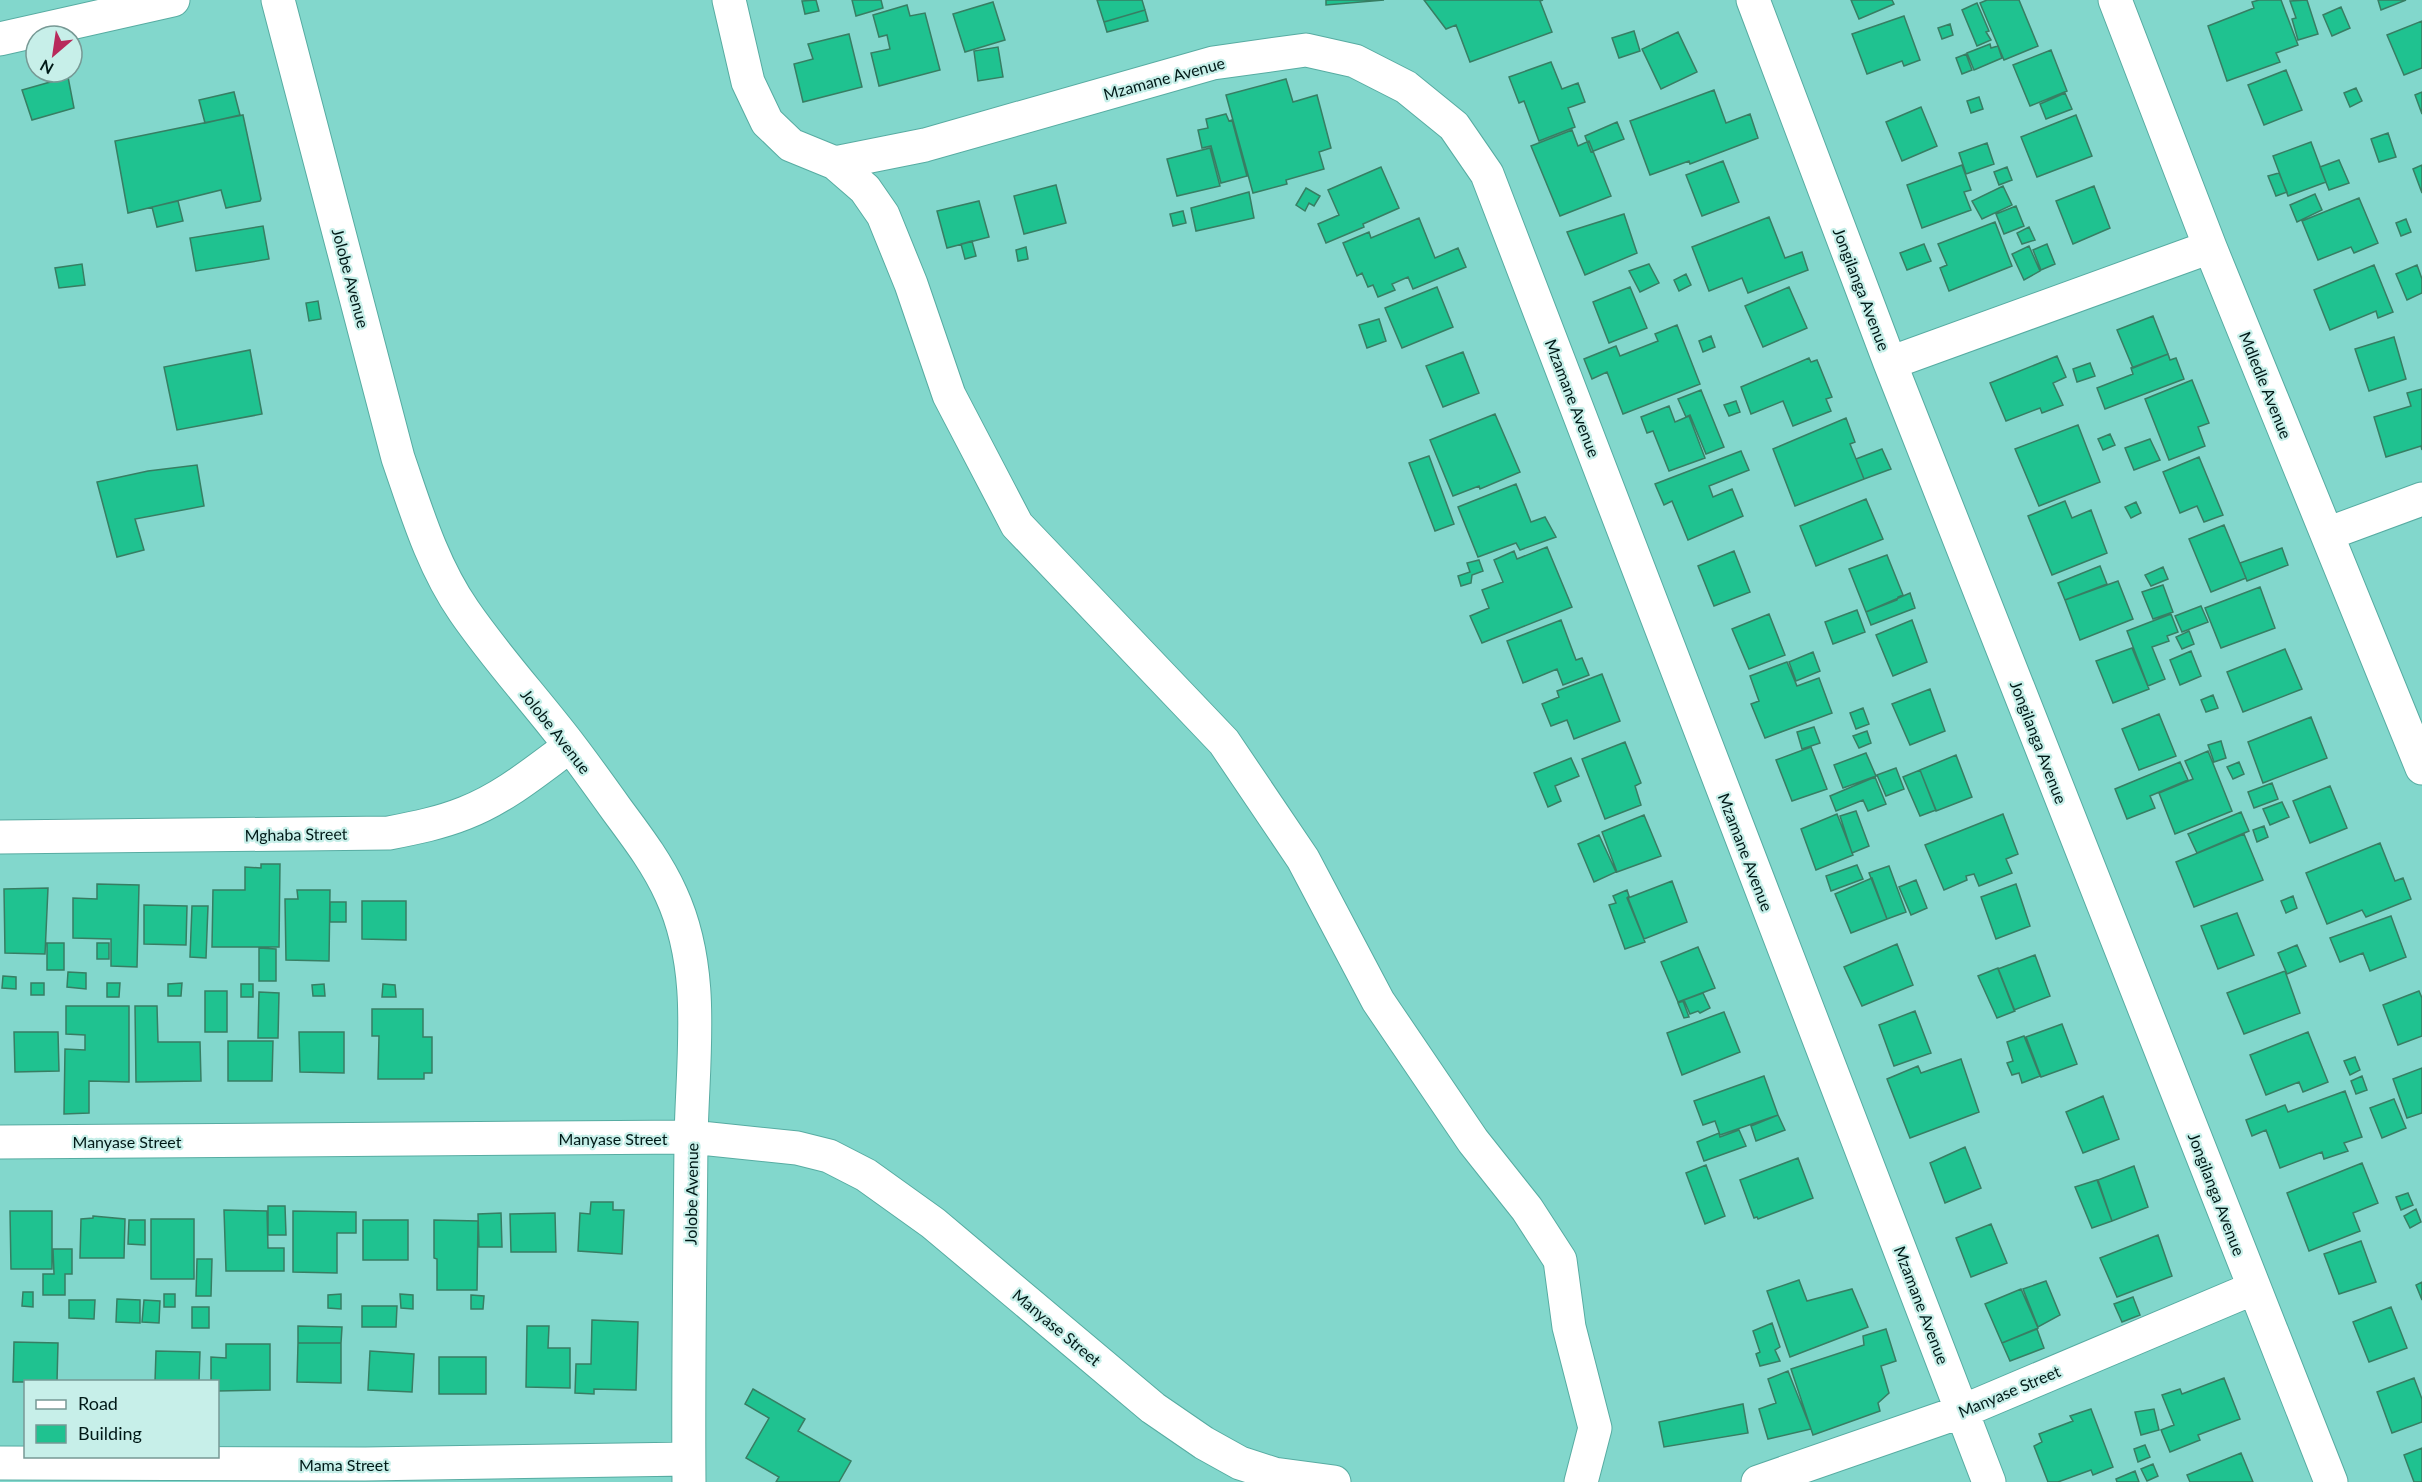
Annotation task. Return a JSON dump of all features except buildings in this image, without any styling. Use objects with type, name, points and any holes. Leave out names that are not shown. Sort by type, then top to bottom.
[{"type":"street","points":[[0,39],[173,0]]},
{"type":"street","name":"Jolobe Avenue","points":[[278,0],[398,458],[417,516],[436,560],[462,608],[499,659],[570,746],[659,868],[673,897],[684,929],[691,962],[696,1015],[691,1137],[688,1471]]},
{"type":"street","points":[[729,0],[748,82],[767,122],[791,145],[835,163],[865,189],[883,215],[911,284],[949,395],[1017,525],[1224,741],[1303,859],[1377,1001],[1473,1141],[1527,1209],[1560,1260],[1569,1327],[1595,1428],[1581,1482]]},
{"type":"street","name":"Jongilanga Avenue","points":[[1753,0],[1890,363],[2331,1482]]},
{"type":"street","name":"Mdledle Avenue","points":[[2115,0],[2210,247],[2422,768]]},
{"type":"street","name":"Mzamane Avenue","points":[[835,163],[925,145],[1213,63],[1306,50],[1355,62],[1406,87],[1454,126],[1487,174],[1714,771],[1989,1482]]},
{"type":"street","points":[[1890,363],[2210,247]]},
{"type":"street","points":[[2327,534],[2422,499]]},
{"type":"street","name":"Mghaba Street","points":[[0,837],[389,833],[429,825],[467,812],[512,789],[570,746]]},
{"type":"street","name":"Manyase Street","points":[[0,1142],[691,1137],[797,1148],[829,1156],[866,1175],[933,1223],[1153,1408],[1204,1443],[1240,1463],[1274,1474],[1334,1482]]},
{"type":"street","name":"Manyase Street","points":[[1758,1482],[1963,1411],[2254,1288]]},
{"type":"street","name":"Mama Street","points":[[0,1463],[365,1473],[688,1471]]}]
